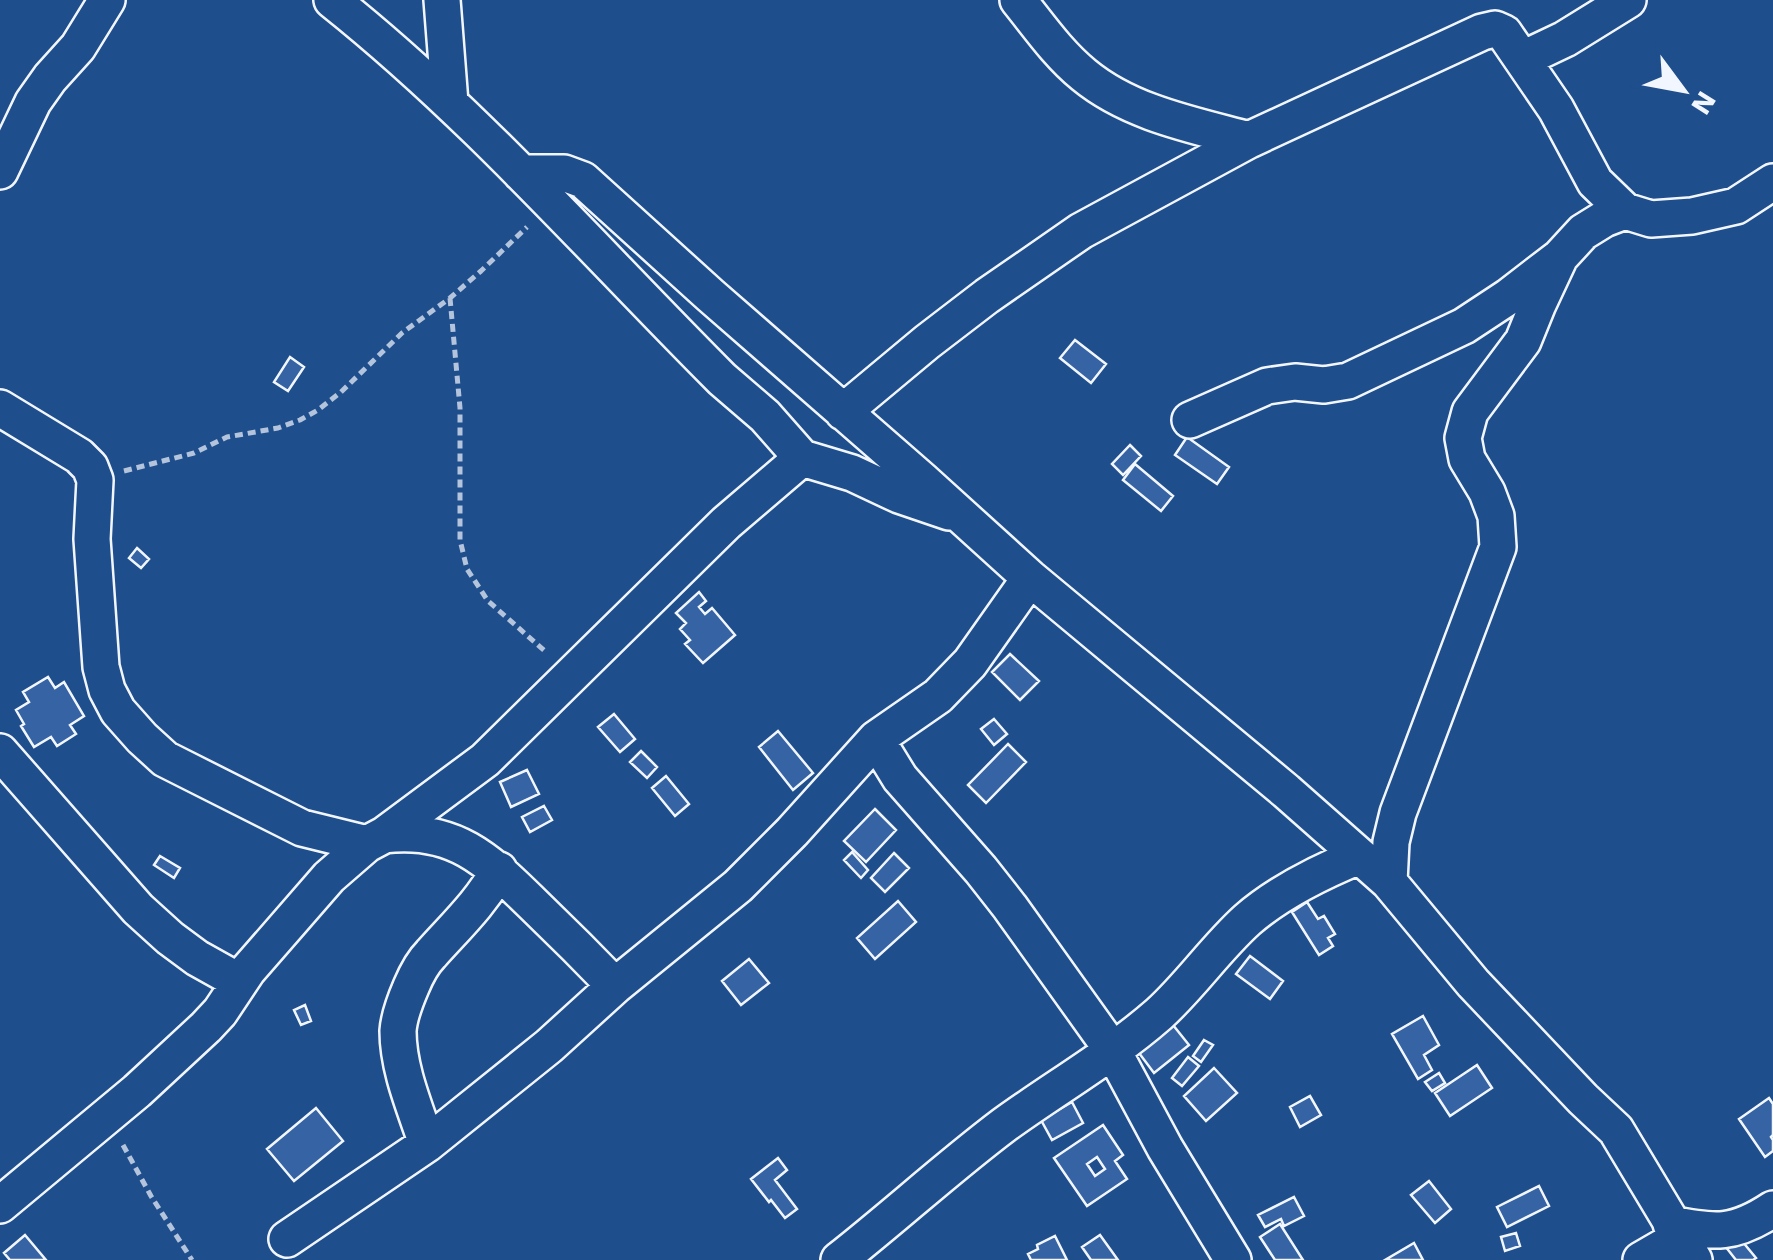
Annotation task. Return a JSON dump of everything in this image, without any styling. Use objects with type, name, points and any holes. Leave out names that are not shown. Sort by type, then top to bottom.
[{"type":"street","points":[[0,171],[33,102],[78,47],[107,0]]},
{"type":"street","points":[[332,0],[374,34],[521,173],[802,458],[962,516]]},
{"type":"street","points":[[442,0],[450,104]]},
{"type":"street","points":[[1018,0],[1059,50],[1085,76],[1108,91],[1178,121],[1248,140]]},
{"type":"street","points":[[1565,40],[1574,0]]},
{"type":"street","points":[[1523,59],[1565,40],[1628,0]]},
{"type":"street","points":[[843,412],[942,330],[1081,231],[1248,140],[1482,32],[1495,29],[1504,33],[1556,109],[1595,182],[1625,211],[1651,220],[1692,216],[1736,206],[1773,182]]},
{"type":"street","points":[[521,173],[564,173],[583,180],[1030,578],[1389,882],[1473,983],[1616,1130],[1681,1241]]},
{"type":"street","points":[[1190,420],[1268,386],[1348,381],[1464,326],[1560,257],[1584,232],[1625,211]]},
{"type":"street","points":[[1389,882],[1391,842],[1398,813],[1498,547],[1496,516],[1467,459],[1463,438],[1470,412],[1523,341],[1560,257]]},
{"type":"street","points":[[0,408],[79,456],[96,480],[92,539],[101,667],[118,711],[142,738],[165,759],[302,828],[376,839],[405,832],[428,834],[470,849],[499,870],[616,986]]},
{"type":"street","points":[[0,1204],[106,1117],[220,1012],[240,982],[328,877],[484,760],[726,523],[802,458]]},
{"type":"street","points":[[287,1239],[427,1144],[738,886],[876,740],[949,685],[1030,578]]},
{"type":"street","points":[[876,740],[900,778],[1010,907],[1113,1051],[1164,1148],[1233,1260]]},
{"type":"street","points":[[0,752],[138,909],[196,958],[240,982]]},
{"type":"street","points":[[839,1260],[872,1245],[954,1164],[1113,1051],[1158,1014],[1247,920],[1273,900],[1359,856]]},
{"type":"street","points":[[427,1144],[407,1084],[398,1028],[405,1002],[427,957],[472,910],[499,870]]},
{"type":"street","points":[[1640,1260],[1708,1231],[1736,1229],[1766,1218]]},
{"type":"path","points":[[96,480],[194,453],[228,437],[300,420],[341,392],[402,333],[450,298],[550,203]]},
{"type":"path","points":[[450,298],[460,408],[460,540],[467,569],[488,601],[572,674]]},
{"type":"path","points":[[106,1117],[192,1260]]},
{"type":"building","points":[[1075,340],[1106,364],[1091,383],[1060,358]]},
{"type":"building","points":[[290,357],[304,367],[288,391],[274,382]]},
{"type":"building","points":[[1187,437],[1229,467],[1217,484],[1175,455]]},
{"type":"building","points":[[1130,445],[1141,456],[1123,475],[1112,464]]},
{"type":"building","points":[[1135,464],[1173,496],[1161,511],[1123,480]]},
{"type":"building","points":[[137,548],[149,559],[141,568],[129,558]]},
{"type":"building","points":[[699,592],[706,601],[699,607],[705,614],[712,608],[735,635],[703,663],[685,644],[690,640],[680,629],[686,623],[676,613]]},
{"type":"building","points":[[1010,654],[1039,681],[1020,700],[992,672]]},
{"type":"building","points":[[48,677],[55,688],[64,682],[84,716],[70,725],[76,734],[57,746],[51,737],[34,747],[16,710],[29,702],[23,692]]},
{"type":"building","points":[[614,714],[635,739],[620,752],[598,727]]},
{"type":"building","points":[[994,719],[1007,734],[994,745],[981,729]]},
{"type":"building","points":[[778,731],[813,773],[793,790],[759,747]]},
{"type":"building","points":[[1008,744],[1026,762],[986,803],[968,785]]},
{"type":"building","points":[[641,751],[657,767],[647,778],[630,762]]},
{"type":"building","points":[[527,770],[539,794],[511,807],[500,782]]},
{"type":"building","points":[[666,776],[689,804],[675,816],[652,788]]},
{"type":"building","points":[[544,806],[552,820],[530,832],[522,817]]},
{"type":"building","points":[[875,809],[896,830],[866,862],[844,841]]},
{"type":"building","points":[[852,852],[868,870],[861,878],[844,860]]},
{"type":"building","points":[[894,853],[909,868],[885,892],[871,878]]},
{"type":"building","points":[[160,856],[180,868],[174,878],[154,865]]},
{"type":"building","points":[[898,901],[916,922],[875,959],[857,938]]},
{"type":"building","points":[[1307,902],[1318,919],[1324,916],[1335,934],[1328,938],[1333,946],[1319,955],[1292,912]]},
{"type":"building","points":[[1250,956],[1283,981],[1270,999],[1236,974]]},
{"type":"building","points":[[749,959],[769,983],[741,1005],[722,981]]},
{"type":"building","points":[[305,1005],[311,1021],[301,1025],[294,1010]]},
{"type":"building","points":[[1423,1016],[1439,1045],[1424,1055],[1432,1070],[1418,1079],[1392,1034]]},
{"type":"building","points":[[1173,1025],[1189,1045],[1154,1073],[1139,1053]]},
{"type":"building","points":[[1204,1040],[1213,1045],[1201,1062],[1193,1056]]},
{"type":"building","points":[[1188,1057],[1199,1066],[1182,1086],[1172,1078]]},
{"type":"building","points":[[1477,1065],[1492,1088],[1450,1116],[1435,1093]]},
{"type":"building","points":[[1214,1068],[1237,1093],[1206,1121],[1184,1096]]},
{"type":"building","points":[[1439,1073],[1445,1083],[1432,1091],[1425,1082]]},
{"type":"building","points":[[1310,1096],[1321,1115],[1300,1127],[1290,1107]]},
{"type":"building","points":[[1769,1098],[1773,1104],[1773,1151],[1765,1157],[1739,1119]]},
{"type":"building","points":[[1072,1102],[1083,1123],[1052,1140],[1041,1120]]},
{"type":"building","points":[[316,1108],[343,1141],[294,1181],[267,1149]]},
{"type":"building","points":[[1103,1125],[1123,1155],[1115,1161],[1127,1179],[1087,1206],[1054,1158]],"holes":[[[1097,1157],[1105,1169],[1095,1176],[1087,1164]]]},
{"type":"building","points":[[778,1158],[787,1170],[775,1180],[797,1209],[785,1218],[751,1179]]},
{"type":"building","points":[[1429,1181],[1451,1209],[1435,1223],[1411,1195]]},
{"type":"building","points":[[1539,1186],[1549,1206],[1507,1227],[1497,1207]]},
{"type":"building","points":[[1294,1197],[1304,1216],[1284,1226],[1281,1219],[1265,1227],[1258,1215]]},
{"type":"building","points":[[1280,1224],[1303,1260],[1275,1260],[1260,1237]]},
{"type":"building","points":[[1516,1233],[1520,1246],[1505,1251],[1501,1237]]},
{"type":"building","points":[[25,1235],[46,1260],[10,1260],[4,1253]]},
{"type":"building","points":[[1100,1235],[1118,1260],[1091,1260],[1082,1247]]},
{"type":"building","points":[[1737,1235],[1756,1258],[1736,1260],[1725,1246]]},
{"type":"building","points":[[1055,1236],[1067,1260],[1031,1260],[1028,1254],[1038,1249],[1037,1245]]},
{"type":"building","points":[[1414,1243],[1423,1260],[1385,1260]]}]
